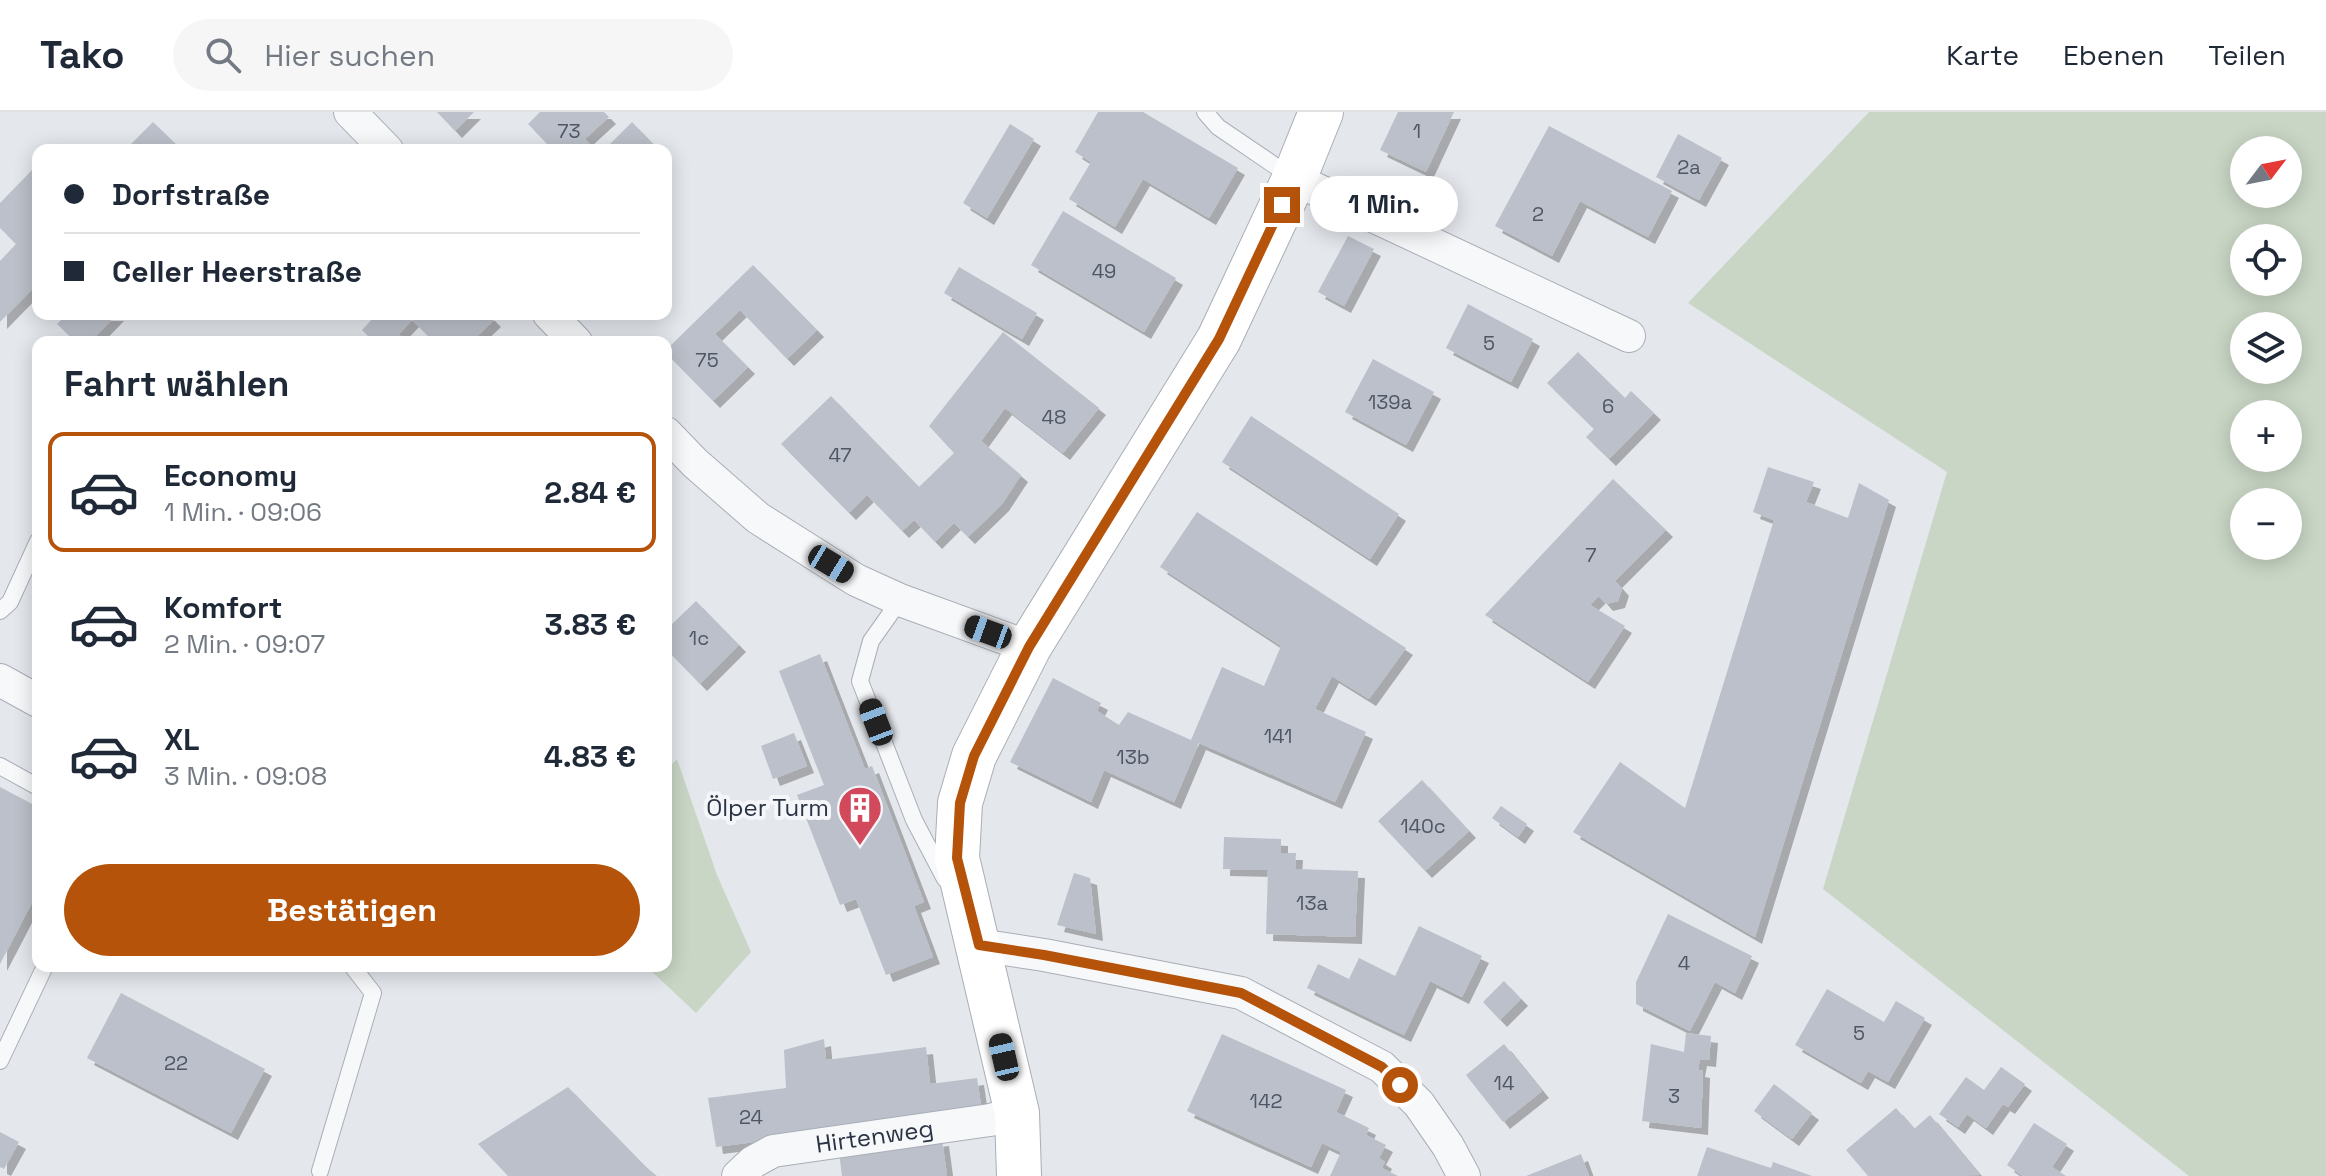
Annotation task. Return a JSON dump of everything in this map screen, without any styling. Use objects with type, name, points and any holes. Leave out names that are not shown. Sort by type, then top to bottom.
[{"type":"main road","points":[[1019,1176],[1017,1113],[957,858],[960,803],[974,756],[1029,647],[1219,339],[1294,179],[1321,112]]},
{"type":"street","points":[[350,112],[381,144]]},
{"type":"street","points":[[1294,179],[1629,336]]},
{"type":"street","points":[[555,320],[570,336]]},
{"type":"street","points":[[672,439],[758,518],[856,580],[900,600],[1029,647]]},
{"type":"street","points":[[979,945],[1241,993],[1382,1067],[1419,1104],[1464,1176]]},
{"type":"street","name":"Hirtenweg","points":[[738,1176],[753,1162],[773,1151],[990,1120],[1017,1113]]},
{"type":"lane","points":[[1205,112],[1218,127],[1294,179]]},
{"type":"lane","points":[[0,611],[10,602],[32,554]]},
{"type":"lane","points":[[900,600],[871,641],[860,681],[914,820],[979,945]]},
{"type":"lane","points":[[0,766],[32,784]]},
{"type":"lane","points":[[0,1061],[42,972]]},
{"type":"lane","points":[[320,1171],[373,993],[357,972]]},
{"type":"green space","points":[[1869,112],[2326,112],[2326,1176],[2189,1176],[1823,889],[1947,472],[1688,303]]},
{"type":"green space","points":[[677,759],[717,875],[751,952],[696,1013],[652,972],[672,972],[672,764]]},
{"type":"building","points":[[437,112],[474,112],[455,131]]},
{"type":"building","points":[[540,112],[604,112],[609,117],[585,139],[590,144],[547,144],[528,124]]},
{"type":"building","points":[[1098,112],[1143,112],[1238,168],[1209,218],[1143,179],[1115,227],[1069,199],[1091,162],[1075,152]]},
{"type":"building","points":[[1398,112],[1454,112],[1426,172],[1380,150]]},
{"type":"building","points":[[153,122],[176,144],[131,144]]},
{"type":"building","points":[[632,122],[653,144],[610,144]]},
{"type":"building","points":[[1010,124],[1034,139],[987,218],[963,203]]},
{"type":"building","points":[[1549,126],[1672,191],[1648,237],[1580,201],[1552,256],[1495,226]]},
{"type":"building","points":[[1678,134],[1722,158],[1699,200],[1656,177]]},
{"type":"building","points":[[32,170],[32,289],[0,322],[0,261],[16,244],[0,228],[0,203]]},
{"type":"building","points":[[1063,211],[1176,278],[1144,332],[1031,265]]},
{"type":"building","points":[[1348,236],[1374,249],[1344,306],[1318,292]]},
{"type":"building","points":[[753,265],[817,330],[787,359],[740,310],[715,334],[748,367],[713,401],[672,359],[672,344]]},
{"type":"building","points":[[959,267],[1037,313],[1022,339],[944,293]]},
{"type":"building","points":[[1468,304],[1533,339],[1511,382],[1446,348]]},
{"type":"building","points":[[61,320],[111,320],[96,336],[70,336],[57,324]]},
{"type":"building","points":[[371,320],[412,320],[399,334],[401,336],[368,336],[362,330]]},
{"type":"building","points":[[412,320],[494,320],[477,336],[428,336]]},
{"type":"building","points":[[1003,332],[1099,408],[1063,453],[1005,408],[981,441],[1021,475],[1002,504],[968,537],[954,523],[935,542],[914,520],[902,531],[867,495],[849,513],[781,444],[831,396],[919,487],[954,453],[929,426]]},
{"type":"building","points":[[1578,352],[1625,398],[1631,391],[1654,413],[1609,459],[1586,437],[1594,429],[1547,383]]},
{"type":"building","points":[[1373,359],[1434,392],[1406,445],[1345,412]]},
{"type":"building","points":[[1251,416],[1399,514],[1370,559],[1222,462]]},
{"type":"building","points":[[1768,467],[1814,482],[1806,502],[1848,518],[1859,483],[1889,500],[1755,937],[1573,832],[1620,762],[1685,808],[1774,520],[1753,512]]},
{"type":"building","points":[[1613,479],[1666,530],[1615,581],[1622,589],[1618,601],[1606,604],[1599,596],[1590,605],[1625,626],[1588,682],[1485,615]]},
{"type":"building","points":[[1197,512],[1406,648],[1369,699],[1332,676],[1315,709],[1366,732],[1335,802],[1199,743],[1174,802],[1104,770],[1091,802],[1010,762],[1053,678],[1101,703],[1097,711],[1119,725],[1128,712],[1191,740],[1222,667],[1264,686],[1281,646],[1160,567]]},
{"type":"building","points":[[696,601],[739,645],[700,684],[672,655],[672,624]]},
{"type":"building","name":"Ölper Turm","points":[[820,654],[865,769],[872,766],[924,902],[914,906],[933,957],[886,975],[856,899],[840,905],[797,795],[824,785],[779,671]]},
{"type":"building","points":[[794,733],[807,766],[773,779],[761,746]]},
{"type":"building","points":[[1422,780],[1469,831],[1425,871],[1378,821]]},
{"type":"building","points":[[0,787],[32,804],[32,903],[0,964]]},
{"type":"building","points":[[1501,806],[1527,824],[1518,837],[1492,818]]},
{"type":"building","points":[[1224,837],[1281,839],[1281,853],[1296,853],[1295,869],[1358,871],[1355,937],[1266,934],[1268,870],[1223,869]]},
{"type":"building","points":[[1074,873],[1090,878],[1096,934],[1057,925]]},
{"type":"building","points":[[1668,914],[1752,956],[1735,993],[1715,982],[1690,1031],[1636,1004],[1636,982]]},
{"type":"building","points":[[1419,926],[1482,956],[1462,997],[1430,981],[1404,1035],[1307,988],[1318,964],[1349,979],[1359,958],[1395,976]]},
{"type":"building","points":[[1504,981],[1521,999],[1500,1020],[1483,1002]]},
{"type":"building","points":[[1827,989],[1884,1022],[1896,1001],[1925,1018],[1888,1082],[1868,1071],[1861,1083],[1795,1045]]},
{"type":"building","points":[[121,993],[265,1069],[231,1133],[87,1058]]},
{"type":"building","points":[[1686,1033],[1711,1036],[1709,1060],[1700,1059],[1698,1070],[1703,1071],[1701,1128],[1642,1121],[1651,1044],[1684,1052]]},
{"type":"building","points":[[1222,1034],[1346,1090],[1336,1112],[1369,1128],[1366,1135],[1386,1145],[1379,1158],[1385,1162],[1382,1168],[1398,1176],[1330,1176],[1341,1152],[1322,1143],[1311,1167],[1187,1111]]},
{"type":"building","points":[[824,1039],[826,1060],[926,1047],[930,1084],[977,1078],[982,1112],[716,1147],[708,1098],[786,1088],[784,1050]]},
{"type":"building","points":[[1504,1044],[1542,1091],[1503,1122],[1466,1075]]},
{"type":"building","points":[[2001,1067],[2025,1084],[2008,1107],[2003,1104],[1986,1128],[1967,1114],[1958,1127],[1939,1114],[1966,1077],[1984,1090]]},
{"type":"building","points":[[1774,1084],[1812,1113],[1792,1139],[1754,1111]]},
{"type":"building","points":[[568,1087],[657,1176],[508,1176],[478,1144]]},
{"type":"building","points":[[1896,1108],[1914,1129],[1930,1115],[1980,1175],[1868,1176],[1846,1150]]},
{"type":"building","points":[[2034,1123],[2067,1144],[2052,1167],[2066,1176],[2023,1176],[2007,1165]]},
{"type":"building","points":[[0,1132],[19,1142],[4,1169],[0,1167]]},
{"type":"building","points":[[942,1139],[947,1176],[842,1176],[839,1152]]},
{"type":"building","points":[[1707,1147],[1771,1168],[1773,1162],[1812,1176],[1697,1176]]},
{"type":"building","points":[[1581,1154],[1589,1176],[1526,1176]]},
{"type":"place","name":"Ölper Turm","points":[[860,847]]},
{"type":"route","points":[[1282,205],[1219,339],[1029,647],[1002,698],[974,756],[960,803],[957,858],[979,945],[1241,993],[1382,1067],[1400,1085]]}]
